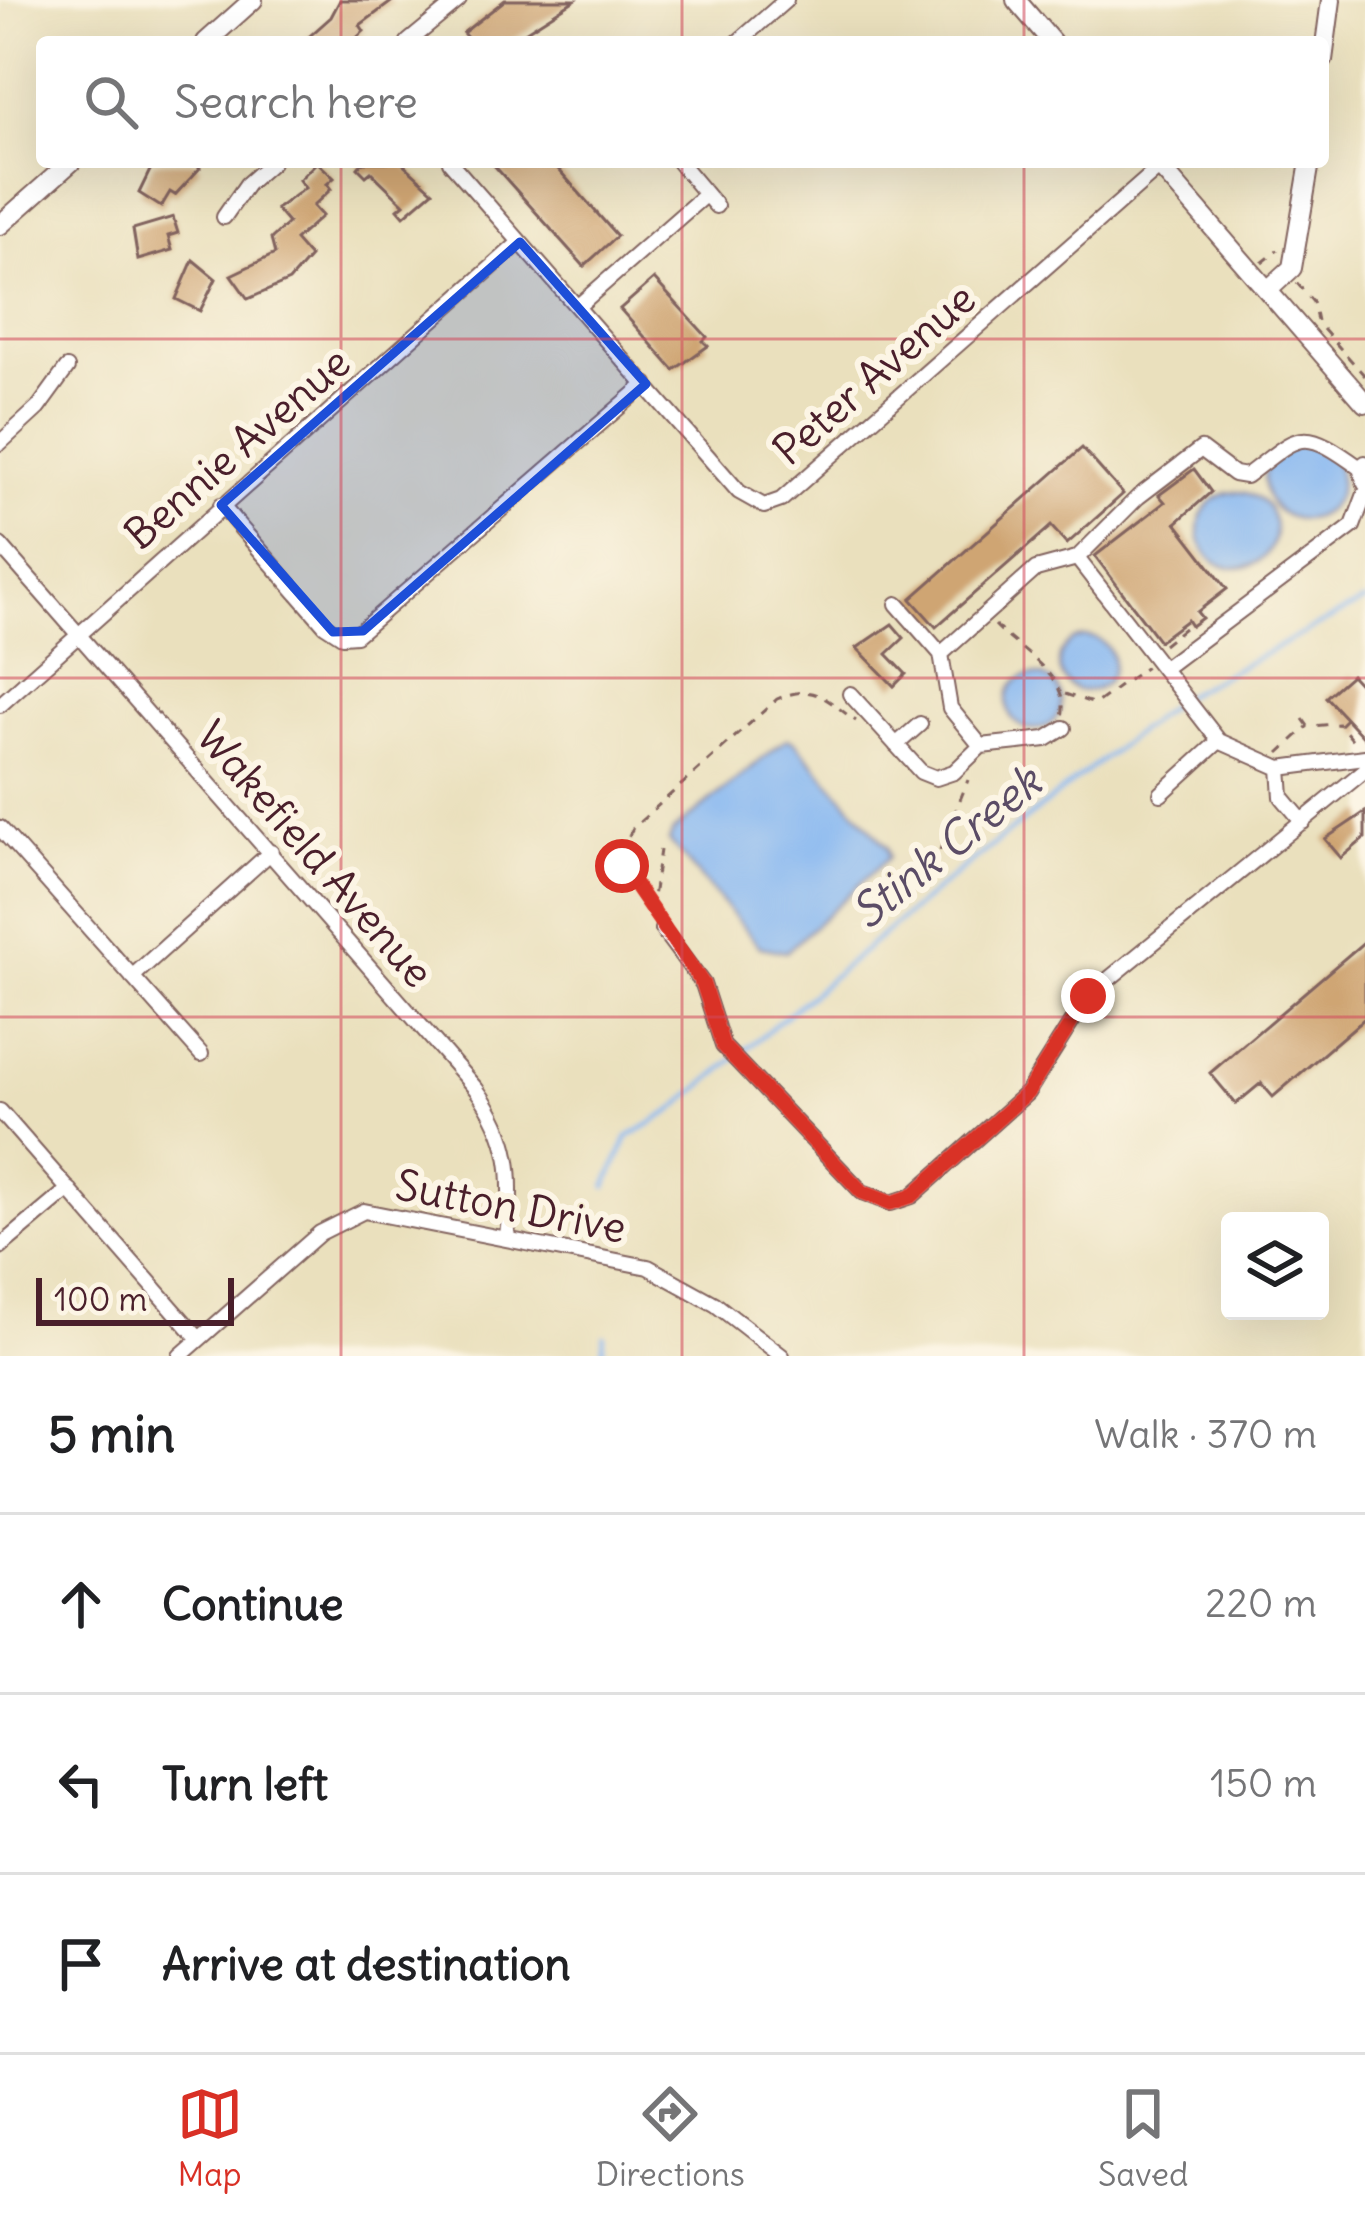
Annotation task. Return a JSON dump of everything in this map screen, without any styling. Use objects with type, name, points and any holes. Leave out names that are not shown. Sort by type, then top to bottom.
[{"type":"main road","points":[[213,36],[254,0]]},
{"type":"main road","points":[[1016,0],[1047,36]]},
{"type":"main road","points":[[1326,36],[1331,0]]},
{"type":"main road","points":[[0,225],[64,168]]},
{"type":"main road","points":[[1161,168],[1365,403]]},
{"type":"main road","points":[[1268,290],[1287,272],[1300,242],[1309,168]]},
{"type":"street","points":[[415,36],[459,0]]},
{"type":"street","points":[[745,36],[787,0]]},
{"type":"street","points":[[224,218],[267,168]]},
{"type":"street","name":"Peter Avenue","points":[[455,168],[739,492],[755,504],[772,505],[1153,168]]},
{"type":"street","points":[[577,307],[711,200],[684,168]]},
{"type":"street","name":"Bennie Avenue","points":[[0,706],[77,632],[520,242]]},
{"type":"street","points":[[0,443],[38,408],[67,368]]},
{"type":"street","points":[[221,505],[325,625],[342,636],[356,635],[646,384]]},
{"type":"street","points":[[941,654],[1036,569],[1077,558],[1138,497],[1201,448],[1234,474],[1246,476],[1286,441],[1322,440],[1362,465],[1365,484]]},
{"type":"street","points":[[1158,660],[1353,526],[1365,494]]},
{"type":"street","name":"Wakefield Avenue","points":[[0,545],[476,1089],[501,1126],[513,1168],[507,1236]]},
{"type":"street","points":[[1077,558],[1219,741],[1275,765],[1365,756]]},
{"type":"street","points":[[897,604],[941,654],[950,708],[980,746]]},
{"type":"street","points":[[850,694],[921,772],[936,778],[980,746],[1046,740],[1061,729]]},
{"type":"street","points":[[896,745],[920,724]]},
{"type":"street","points":[[1161,794],[1219,741]]},
{"type":"street","points":[[1275,765],[1282,797],[1303,822]]},
{"type":"street","points":[[662,928],[703,984],[730,1053],[862,1192],[891,1203],[912,1196],[1027,1093],[1088,996],[1365,770]]},
{"type":"street","points":[[0,828],[201,1054]]},
{"type":"street","points":[[132,976],[271,852]]},
{"type":"street","points":[[0,1111],[200,1339]]},
{"type":"street","points":[[0,1247],[69,1189]]},
{"type":"street","name":"Sutton Drive","points":[[180,1356],[320,1233],[352,1215],[378,1211],[648,1267],[715,1304],[760,1350],[782,1356]]},
{"type":"path","points":[[1287,272],[1313,302],[1317,322],[1365,376]]},
{"type":"path","points":[[985,615],[1064,694],[1095,704],[1158,660],[1184,628]]},
{"type":"path","points":[[662,928],[622,866],[623,843],[777,699],[799,689],[821,692],[852,720],[867,727],[874,721]]},
{"type":"path","points":[[1061,729],[1064,694]]},
{"type":"path","points":[[1303,719],[1308,726]]},
{"type":"path","points":[[1275,765],[1308,726],[1340,725],[1346,719]]},
{"type":"path","points":[[1340,725],[1365,756]]},
{"type":"path","points":[[913,873],[938,855],[968,783],[970,769],[964,761]]},
{"type":"path","points":[[651,913],[660,850]]},
{"type":"highlighted area","points":[[520,242],[646,384],[363,631],[333,632],[221,505]]},
{"type":"water","points":[[1302,443],[1329,454],[1340,481],[1329,508],[1302,519],[1275,508],[1264,481],[1275,454]]},
{"type":"water","points":[[1237,492],[1264,503],[1275,530],[1264,557],[1237,568],[1210,557],[1199,530],[1210,503]]},
{"type":"water","points":[[1086,637],[1105,645],[1113,664],[1105,683],[1086,691],[1067,683],[1059,664],[1067,645]]},
{"type":"water","points":[[1034,675],[1053,683],[1061,702],[1053,721],[1034,729],[1015,721],[1007,702],[1015,683]]},
{"type":"water","points":[[787,739],[794,741],[887,847],[889,857],[786,952],[760,947],[669,841],[673,831]]},
{"type":"building","points":[[340,0],[394,0],[360,25],[364,31],[359,36],[310,36],[331,17]]},
{"type":"building","points":[[505,0],[575,0],[518,36],[463,33]]},
{"type":"building","points":[[151,168],[200,168],[175,195],[170,192],[161,207],[139,193]]},
{"type":"building","points":[[311,168],[323,168],[334,178],[327,184],[331,189],[313,206],[322,216],[295,240],[310,257],[289,281],[248,299],[231,275],[275,254],[271,239],[288,223],[276,209],[305,188],[299,180]]},
{"type":"building","points":[[358,168],[408,168],[433,191],[404,216],[398,209],[404,204],[371,172],[366,176]]},
{"type":"building","points":[[496,168],[557,168],[617,236],[584,266]]},
{"type":"building","points":[[173,217],[178,233],[168,236],[172,250],[138,260],[133,229]]},
{"type":"building","points":[[193,260],[216,279],[200,311],[176,299]]},
{"type":"building","points":[[654,279],[707,337],[703,341],[708,346],[674,370],[620,309]]},
{"type":"building","points":[[1082,448],[1123,494],[1067,544],[1051,526],[936,627],[911,599]]},
{"type":"building","points":[[1194,469],[1211,492],[1176,523],[1227,589],[1197,612],[1202,618],[1191,626],[1187,620],[1159,641],[1095,556],[1165,502],[1159,495]]},
{"type":"building","points":[[892,624],[904,638],[887,654],[906,674],[894,686],[857,648]]},
{"type":"building","points":[[1351,675],[1365,690],[1365,739],[1326,697]]},
{"type":"building","points":[[1365,812],[1365,838],[1341,858],[1325,839]]},
{"type":"building","points":[[1365,941],[1365,1018],[1273,1097],[1261,1083],[1236,1104],[1210,1073]]},
{"type":"waterway","name":"Stink Creek","points":[[606,1187],[628,1137],[672,1111],[942,885],[1182,697],[1365,601]]},
{"type":"waterway","name":"Stink Creek","points":[[602,1356],[604,1336]]},
{"type":"route","points":[[622,866],[703,984],[723,1046],[862,1192],[891,1203],[912,1196],[1027,1093],[1088,996]]}]
